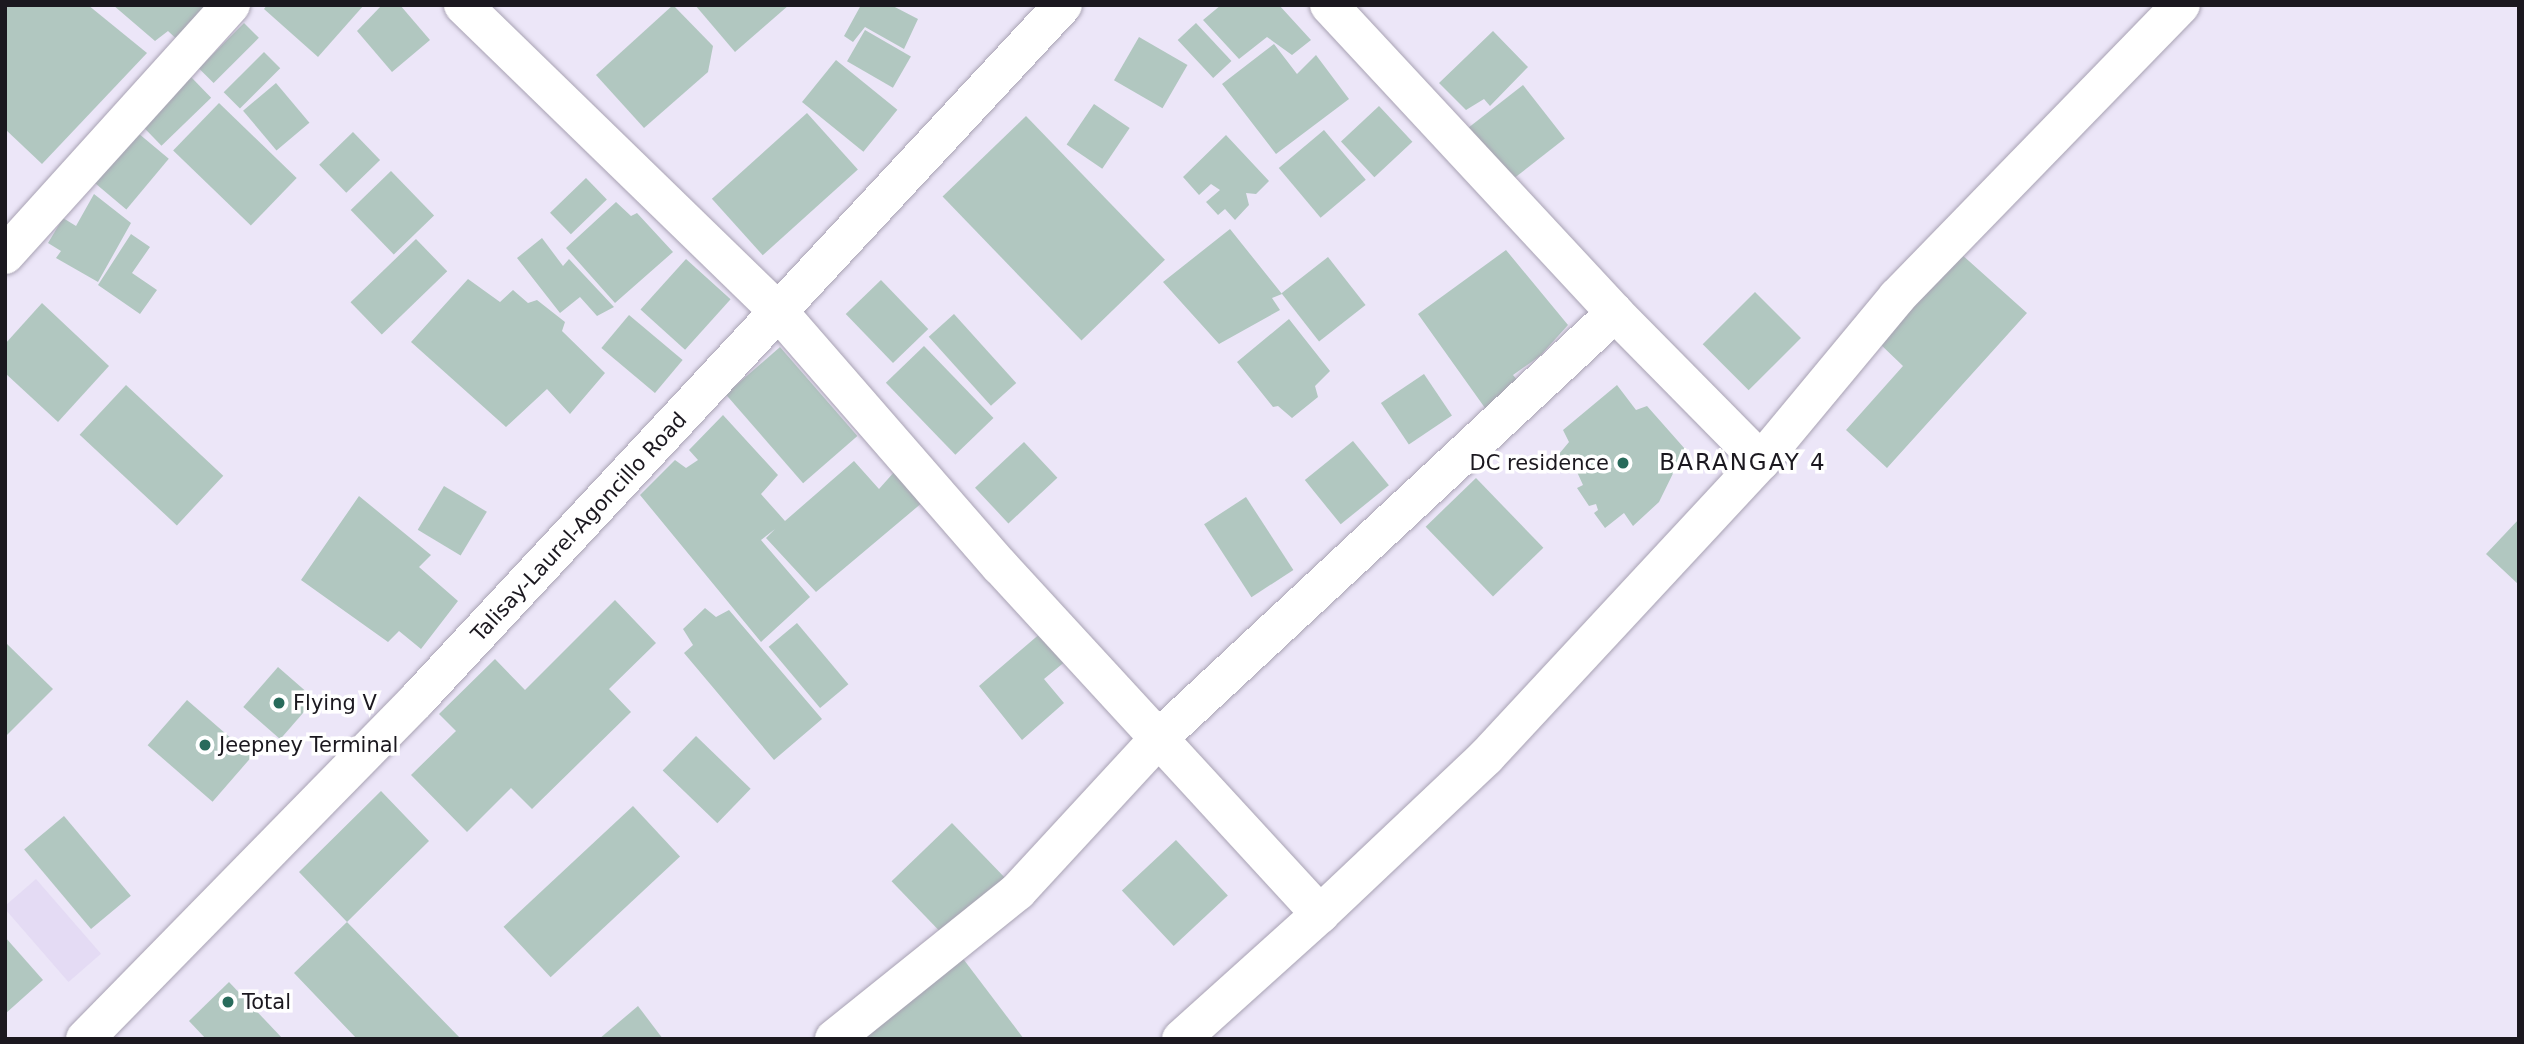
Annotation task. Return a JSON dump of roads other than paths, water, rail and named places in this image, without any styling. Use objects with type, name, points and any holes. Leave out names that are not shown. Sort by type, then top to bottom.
[{"type":"street","points":[[5,255],[231,5]]},
{"type":"street","points":[[463,5],[779,312],[1000,566],[1320,914]]},
{"type":"street","name":"Talisay-Laurel-Agoncillo Road","points":[[85,1039],[416,701],[1063,5]]},
{"type":"street","points":[[1329,5],[1615,313],[1761,461]]},
{"type":"street","points":[[1181,1039],[1320,914],[1486,757],[1761,461],[1896,297],[2181,5]]},
{"type":"street","points":[[835,1039],[1018,891],[1160,737],[1615,313]]},
{"type":"place","name":"DC residence","points":[[1623,463]]},
{"type":"place","name":"Flying V","points":[[279,703]]},
{"type":"place","name":"Jeepney Terminal","points":[[205,745]]},
{"type":"place","name":"Total","points":[[228,1002]]},
{"type":"district","name":"BARANGAY 4","points":[[1743,462]]}]
